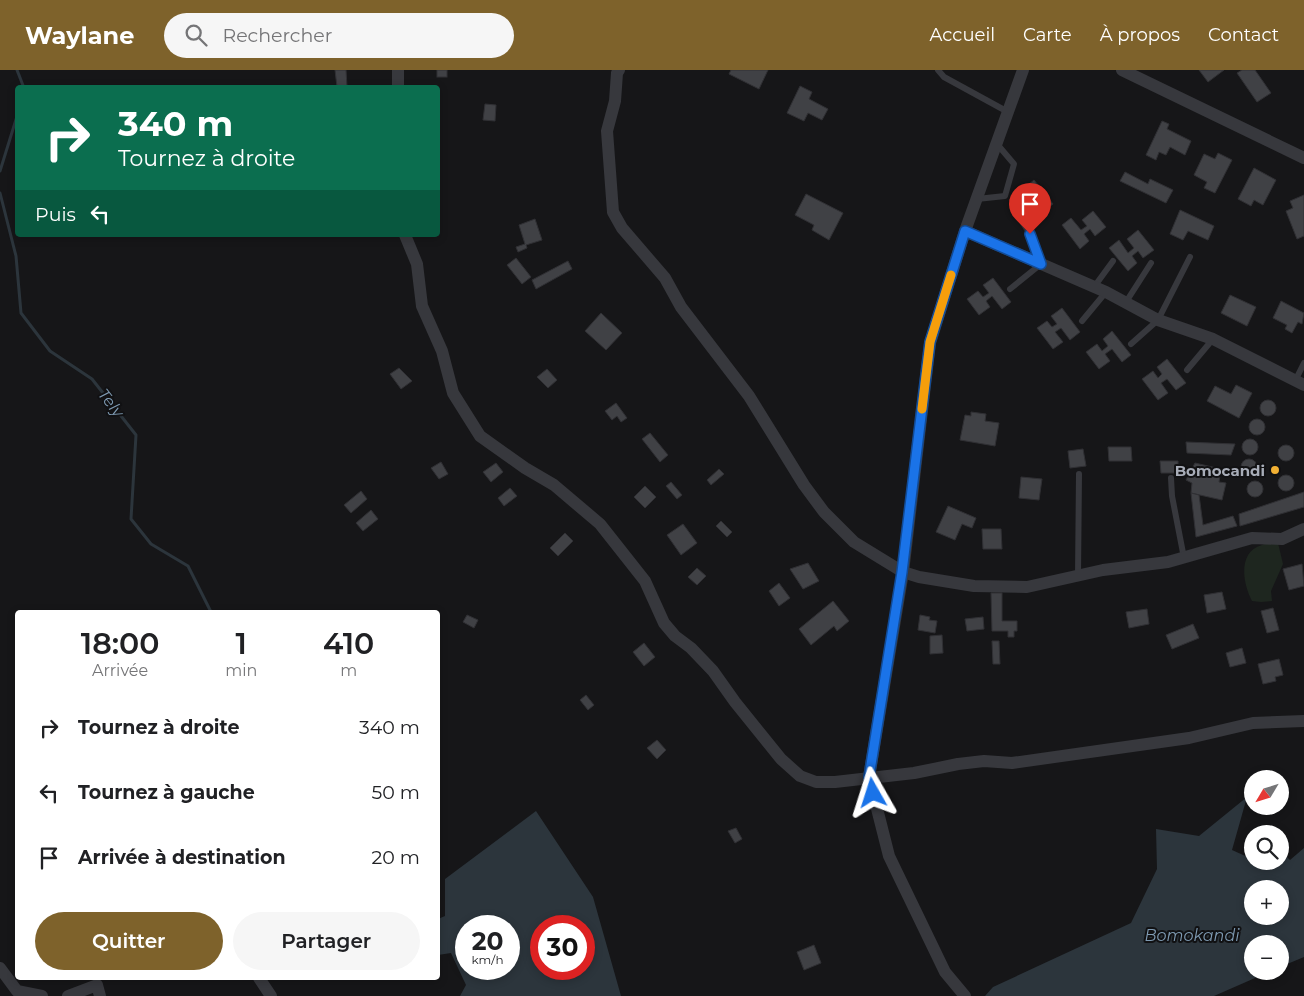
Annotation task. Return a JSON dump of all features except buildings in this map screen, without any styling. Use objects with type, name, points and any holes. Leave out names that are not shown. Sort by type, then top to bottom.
[{"type":"street","points":[[398,70],[398,85]]},
{"type":"street","points":[[619,70],[617,73],[615,101],[607,131],[613,212],[622,228],[665,278],[681,307],[748,396],[788,462],[824,512],[854,542],[902,572],[974,586],[1027,587],[1103,570],[1147,565],[1184,558],[1252,538],[1282,539],[1304,529]]},
{"type":"street","points":[[965,996],[945,972],[889,856],[869,777],[902,572],[930,342],[965,231],[1023,70]]},
{"type":"street","points":[[1122,70],[1304,158]]},
{"type":"street","points":[[965,231],[1100,289],[1158,320],[1213,339],[1300,383]]},
{"type":"street","points":[[406,237],[417,264],[422,306],[442,351],[453,393],[480,436],[525,468],[554,485],[600,524],[645,581],[664,623],[675,636],[691,648],[713,670],[735,702],[781,758],[800,776],[816,782],[835,782],[914,773],[984,761],[1012,763],[1189,738],[1253,723],[1304,721]]},
{"type":"street","points":[[0,968],[5,980],[17,991],[42,996]]},
{"type":"street","points":[[260,980],[271,996]]},
{"type":"street","points":[[68,996],[97,984],[100,996]]},
{"type":"lane","points":[[938,70],[944,77],[1008,112]]},
{"type":"lane","points":[[977,199],[1005,196],[1014,164],[997,144]]},
{"type":"lane","points":[[1010,288],[1041,264],[1030,234],[1021,220]]},
{"type":"lane","points":[[1131,344],[1158,320],[1190,257]]},
{"type":"lane","points":[[1082,322],[1113,261]]},
{"type":"lane","points":[[1126,302],[1150,263]]},
{"type":"lane","points":[[1187,370],[1213,339]]},
{"type":"lane","points":[[1300,383],[1304,363]]},
{"type":"lane","points":[[1078,577],[1079,474]]},
{"type":"lane","points":[[1171,478],[1172,496],[1184,558]]},
{"type":"shaded area","points":[[1278,543],[1283,564],[1271,591],[1272,601],[1252,601],[1246,586],[1245,561],[1254,549],[1266,544]]},
{"type":"water","name":"Bomokandi","points":[[1244,799],[1244,808],[1232,850],[1244,855],[1244,870],[1289,870],[1289,859],[1304,848],[1304,957],[1289,963],[1289,935],[1244,935],[1244,980],[1250,980],[1214,996],[985,996],[993,987],[1131,923],[1157,869],[1156,829],[1199,836]]},
{"type":"water","points":[[536,811],[593,897],[621,996],[460,996],[466,985],[464,980],[520,980],[520,915],[455,915],[455,962],[451,953],[440,955],[440,918],[445,916],[445,879]]},
{"type":"waterway","name":"Tely","points":[[17,70],[23,85]]},
{"type":"waterway","name":"Tely","points":[[0,171],[15,123]]},
{"type":"waterway","name":"Tely","points":[[0,193],[16,256],[21,313],[50,351],[92,379],[136,435],[131,519],[151,544],[188,566],[210,610]]},
{"type":"slow traffic","points":[[922,409],[930,342],[951,275]]},
{"type":"place","name":"Bomocandi","points":[[1275,470]]},
{"type":"route","points":[[873,793],[869,777],[902,572],[930,342],[965,231],[1041,264],[1030,234]]}]
